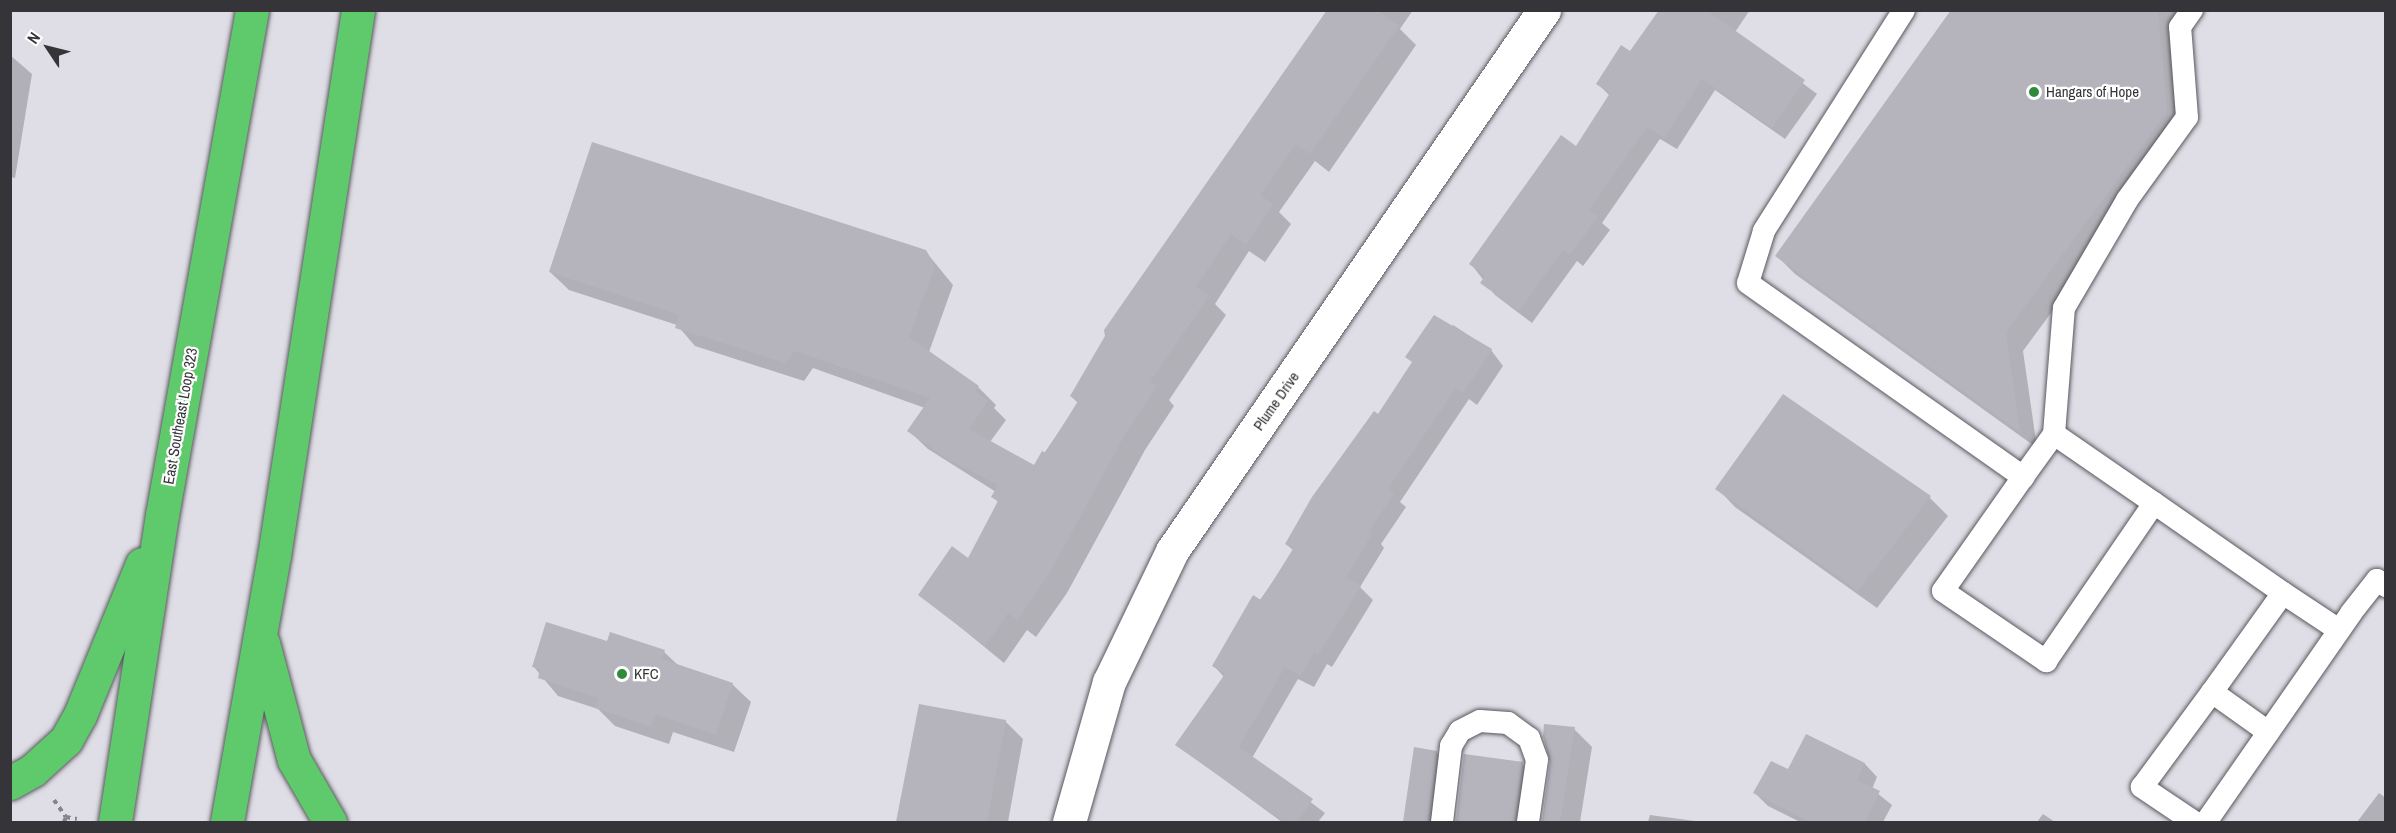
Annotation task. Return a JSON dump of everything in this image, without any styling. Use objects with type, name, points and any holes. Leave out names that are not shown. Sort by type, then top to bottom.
[{"type":"highway","name":"East Southeast Loop 323","points":[[115,822],[162,515],[252,10]]},
{"type":"highway","points":[[227,822],[260,631],[358,10]]},
{"type":"highway","points":[[10,783],[33,770],[66,740],[80,715],[162,515]]},
{"type":"highway","points":[[260,631],[294,760],[330,822]]},
{"type":"street","name":"Plume Drive","points":[[1069,822],[1109,682],[1172,550],[1544,10]]},
{"type":"lane","points":[[1904,10],[1764,231],[1748,283],[2023,477]]},
{"type":"lane","points":[[2154,503],[2046,661],[1943,591],[2054,434],[2064,308],[2127,200],[2187,117],[2180,27],[2192,10]]},
{"type":"lane","points":[[2054,434],[2339,630]]},
{"type":"lane","points":[[2206,822],[2339,630],[2383,578]]},
{"type":"lane","points":[[2194,822],[2142,787],[2283,593]]},
{"type":"lane","points":[[2212,692],[2268,732]]},
{"type":"lane","points":[[1442,822],[1452,746],[1460,731],[1480,721],[1508,723],[1529,738],[1537,760],[1528,822]]},
{"type":"path","points":[[64,822],[66,817],[81,819]]},
{"type":"building","points":[[1327,10],[1377,10],[1399,26],[1310,154],[1296,144],[1260,195],[1273,204],[1246,245],[1231,234],[1196,287],[1209,296],[1150,382],[1157,386],[1127,431],[1049,574],[1017,620],[1008,613],[985,646],[918,595],[952,546],[968,558],[998,501],[991,497],[998,485],[947,459],[907,431],[930,398],[795,351],[785,363],[675,328],[679,315],[549,272],[592,142],[926,250],[935,266],[909,337],[979,386],[975,391],[988,401],[969,429],[1034,465],[1042,451],[1046,453],[1078,401],[1070,396],[1105,336],[1104,330]]},
{"type":"building","points":[[1659,10],[1706,10],[1805,80],[1772,128],[1702,79],[1664,138],[1647,127],[1589,210],[1598,216],[1570,255],[1563,250],[1519,311],[1480,283],[1485,276],[1469,264],[1561,135],[1576,146],[1610,93],[1596,84],[1621,45],[1630,51]]},
{"type":"building","points":[[1951,10],[2158,10],[2167,112],[2006,332],[2020,432],[1775,256]]},
{"type":"building","points":[[1434,315],[1492,349],[1491,352],[1463,393],[1456,388],[1388,489],[1394,494],[1369,531],[1372,534],[1346,577],[1361,586],[1318,655],[1314,652],[1300,676],[1285,667],[1239,747],[1313,799],[1297,822],[1285,822],[1175,745],[1225,674],[1212,666],[1253,595],[1261,600],[1293,549],[1285,544],[1312,497],[1374,411],[1378,414],[1412,362],[1405,357]]},
{"type":"building","points":[[1783,394],[1931,496],[1858,591],[1715,489]]},
{"type":"building","name":"KFC","points":[[546,622],[607,641],[610,632],[665,650],[662,659],[733,683],[716,735],[655,714],[651,727],[595,708],[598,698],[538,678],[540,669],[532,667]]},
{"type":"building","points":[[919,704],[1006,720],[987,822],[896,822]]},
{"type":"building","points":[[1544,724],[1575,727],[1560,822],[1542,822],[1550,762],[1543,736]]},
{"type":"building","points":[[1806,734],[1865,763],[1857,780],[1880,791],[1865,822],[1810,822],[1753,793],[1771,761],[1788,769]]},
{"type":"building","points":[[1414,747],[1437,751],[1429,822],[1403,822]]},
{"type":"building","points":[[1464,754],[1523,762],[1515,822],[1456,822]]},
{"type":"place","name":"Hangars of Hope","points":[[2034,92]]},
{"type":"place","name":"KFC","points":[[622,674]]}]
